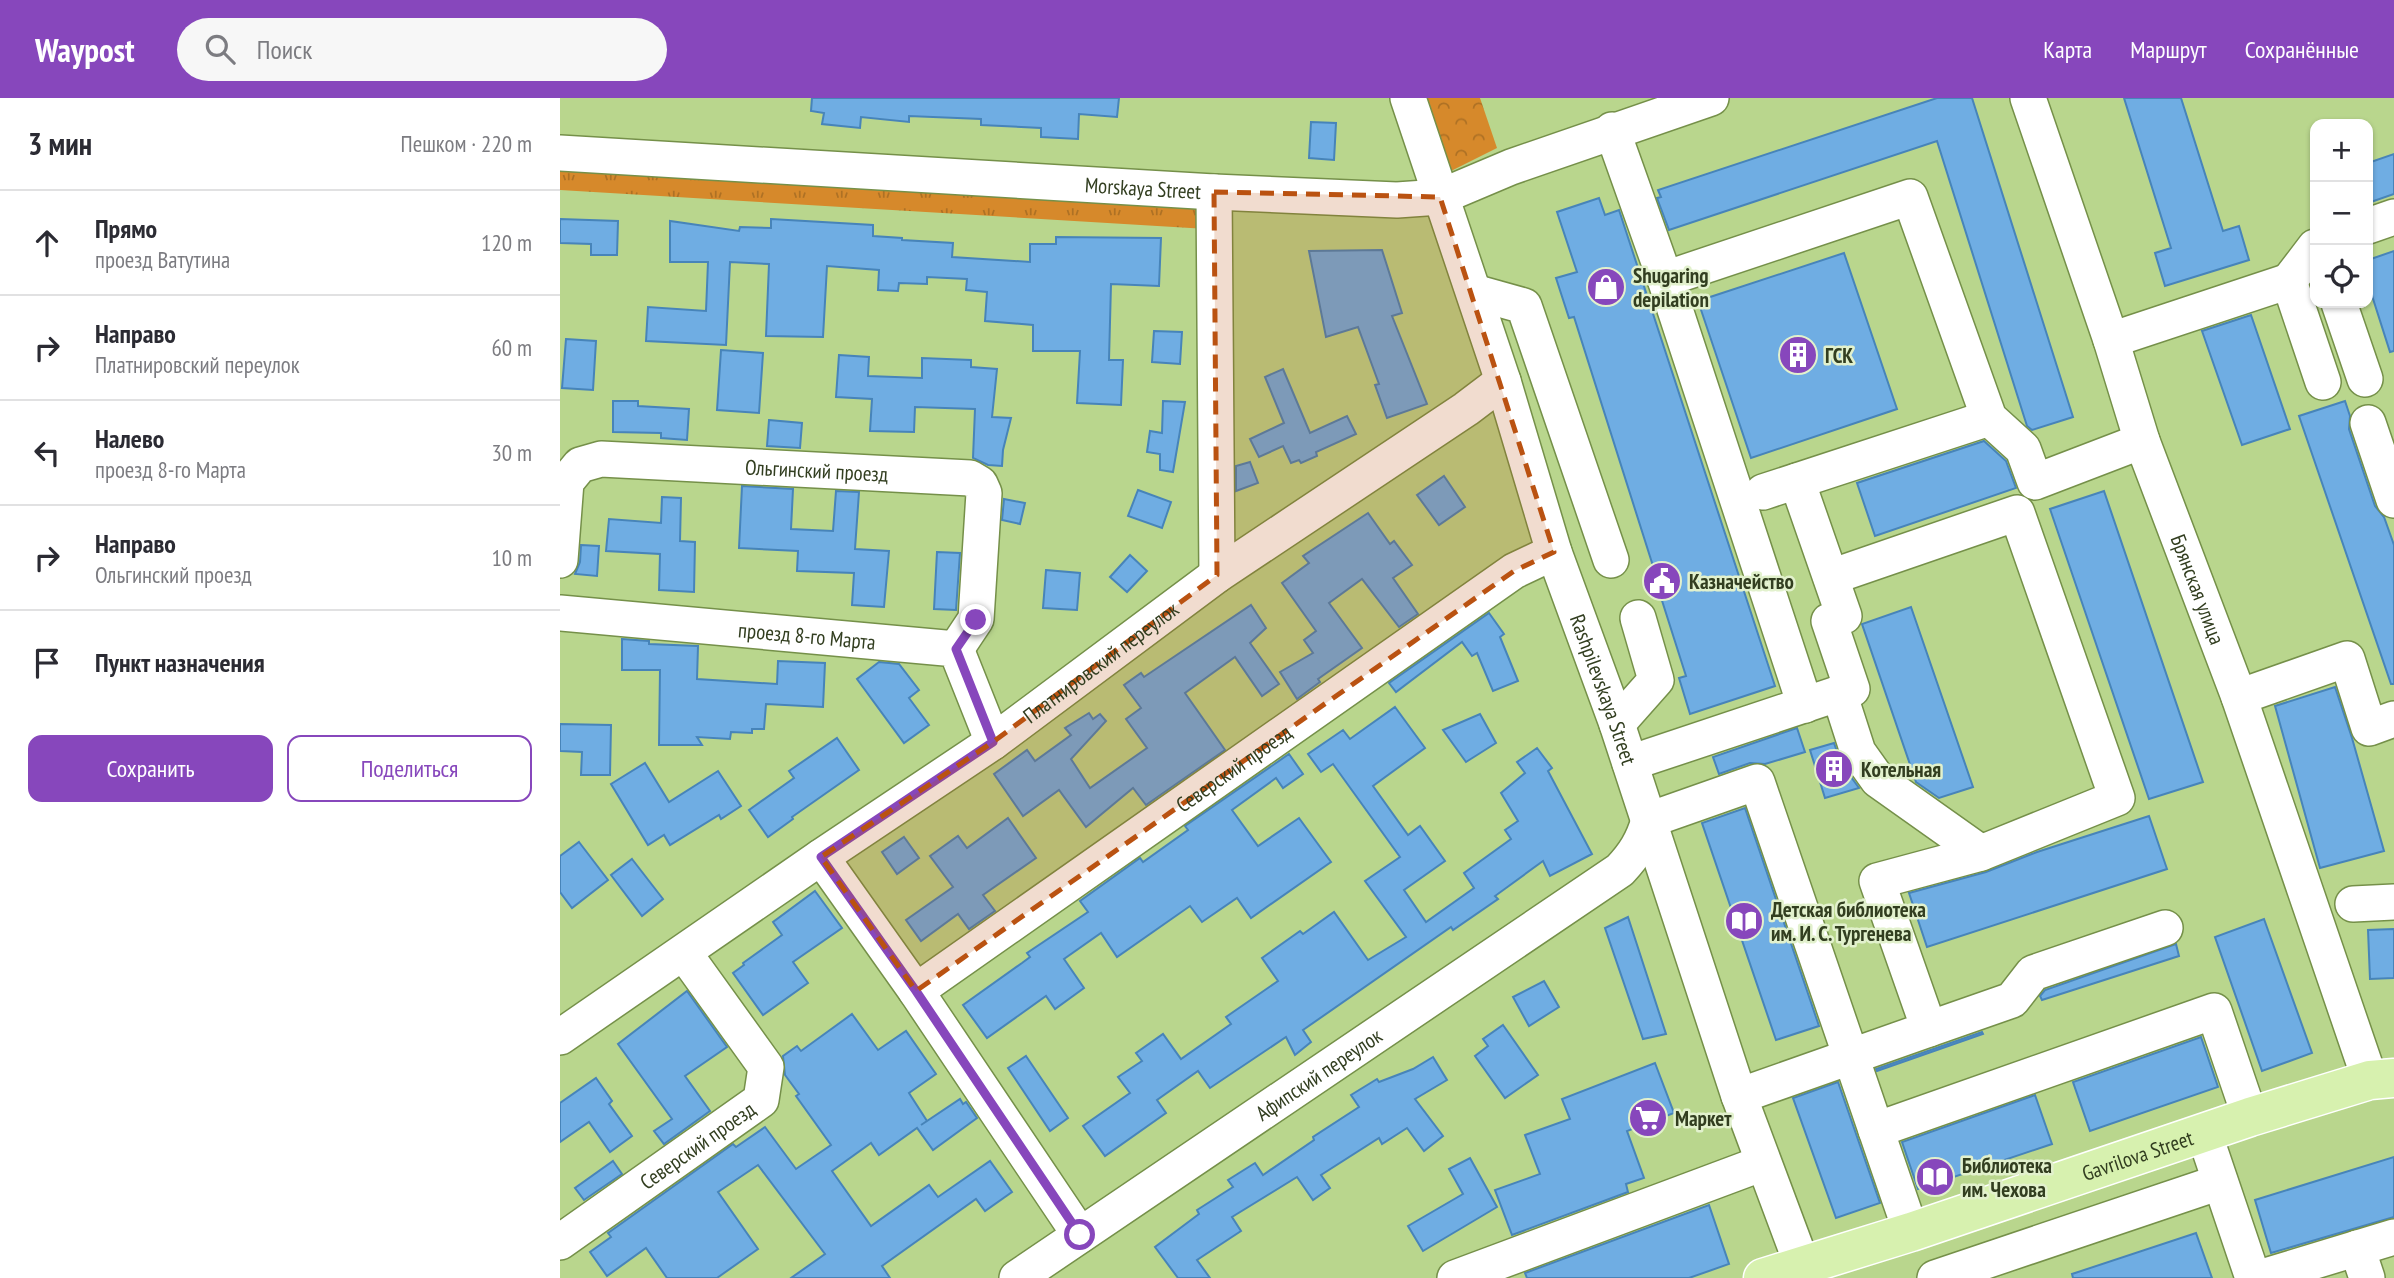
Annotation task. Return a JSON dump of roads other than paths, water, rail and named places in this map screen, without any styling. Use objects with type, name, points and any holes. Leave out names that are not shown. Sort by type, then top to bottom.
[{"type":"main road","name":"Gavrilova Street","points":[[1763,1278],[1804,1272],[1911,1232],[2250,1117],[2382,1079]]},
{"type":"street","name":"Rashpilevskaya Street","points":[[1408,98],[1474,292],[1555,552],[1617,723],[1739,1096],[1804,1272]]},
{"type":"street","name":"Morskaya Street","points":[[560,153],[1214,192],[1397,200],[1440,197],[1511,167],[1612,130],[1711,98]]},
{"type":"street","name":"Брянская улица","points":[[2028,98],[2111,340],[2142,441],[2382,1079]]},
{"type":"street","points":[[1612,130],[1665,279],[1805,705]]},
{"type":"street","points":[[1214,192],[1217,575]]},
{"type":"street","points":[[1665,279],[1910,197],[1989,418],[2023,449],[2035,482],[2142,441]]},
{"type":"street","points":[[2373,224],[2394,217]]},
{"type":"street","points":[[2111,340],[2289,281],[2310,254]]},
{"type":"street","points":[[2289,281],[2323,382]]},
{"type":"street","points":[[1474,292],[1524,306],[1611,560]]},
{"type":"street","points":[[2341,308],[2365,379]]},
{"type":"street","name":"Платнировский переулок","points":[[560,1037],[993,742],[1217,575],[1503,382]]},
{"type":"street","points":[[1762,492],[1989,418]]},
{"type":"street","points":[[2368,422],[2394,500]]},
{"type":"street","name":"Ольгинский проезд","points":[[560,560],[566,482],[580,465],[601,459],[970,478],[980,484],[984,494],[976,620],[956,649]]},
{"type":"street","points":[[1630,763],[1852,689],[1829,621],[1844,616],[1797,481]]},
{"type":"street","points":[[1831,577],[2017,513],[2117,798],[1981,853],[1877,881],[1929,1029]]},
{"type":"street","name":"Северский проезд","points":[[916,991],[1514,571],[1555,552]]},
{"type":"street","name":"проезд 8-го Марта","points":[[560,613],[956,649]]},
{"type":"street","points":[[1617,723],[1656,680],[1638,618]]},
{"type":"street","points":[[956,649],[993,742]]},
{"type":"street","points":[[2239,697],[2347,659],[2369,728],[2394,719]]},
{"type":"street","points":[[1839,693],[1858,752],[1878,780],[1981,853]]},
{"type":"street","points":[[1649,820],[1757,782],[1911,1232]]},
{"type":"street","name":"Афипский переулок","points":[[1017,1278],[1620,870],[1642,843],[1649,820]]},
{"type":"street","points":[[821,857],[916,991],[1080,1235]]},
{"type":"street","points":[[2353,904],[2394,902]]},
{"type":"street","points":[[1739,1096],[2012,1000],[2034,973],[2165,928]]},
{"type":"street","name":"Северский проезд","points":[[560,1242],[761,1100],[766,1067],[684,953]]},
{"type":"street","points":[[1876,1130],[2214,1011],[2250,1117]]},
{"type":"street","points":[[2204,1133],[2253,1278]]},
{"type":"street","points":[[1455,1278],[1763,1163]]},
{"type":"street","points":[[1935,1278],[2220,1182]]},
{"type":"street","points":[[2259,1278],[2362,1263],[2394,1237]]},
{"type":"place","name":"Shugaring depilation","points":[[1606,287]]},
{"type":"place","name":"ГСК","points":[[1798,355]]},
{"type":"place","name":"Казначейство","points":[[1662,581]]},
{"type":"place","name":"Котельная","points":[[1834,769]]},
{"type":"place","name":"Детская библиотека им. И. С. Тургенева","points":[[1744,921]]},
{"type":"place","name":"Маркет","points":[[1648,1118]]},
{"type":"place","name":"Библиотека им. Чехова","points":[[1935,1177]]}]
